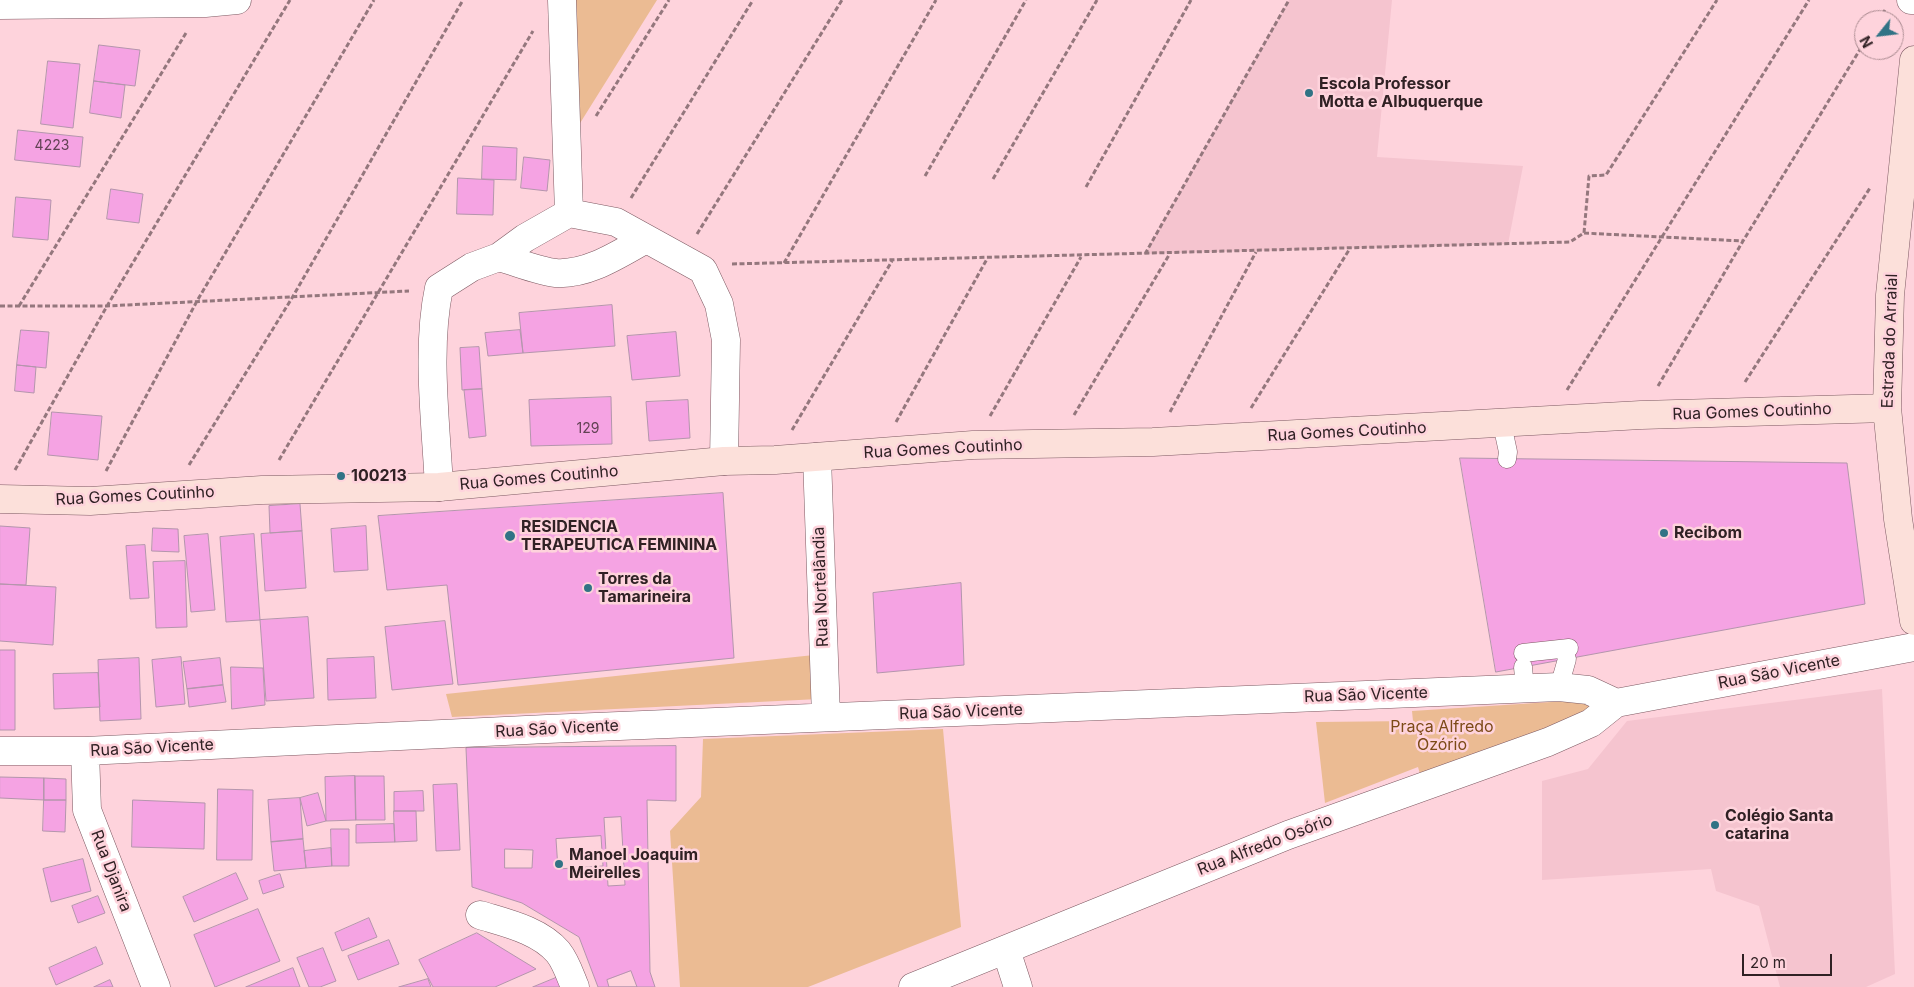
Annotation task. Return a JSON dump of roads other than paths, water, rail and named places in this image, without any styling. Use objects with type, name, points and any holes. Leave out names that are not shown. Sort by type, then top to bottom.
[{"type":"street","points":[[0,5],[205,3],[238,0]]},
{"type":"street","points":[[562,0],[569,213]]},
{"type":"street","name":"Estrada do Arraial","points":[[1914,60],[1890,296],[1887,408],[1898,519],[1914,621]]},
{"type":"street","points":[[439,487],[433,324],[439,288],[472,267],[499,257],[525,238],[569,213],[616,222],[693,264],[719,304],[726,340],[724,461]]},
{"type":"street","points":[[499,257],[556,273],[583,269],[602,263],[646,239]]},
{"type":"street","name":"Rua Gomes Coutinho","points":[[5,489],[90,501],[262,490],[439,487],[724,461],[775,460],[973,445],[1153,442],[1233,436],[1502,424],[1641,415],[1887,408]]},
{"type":"street","name":"Rua Nortelândia","points":[[817,457],[826,717]]},
{"type":"street","name":"Rua São Vicente","points":[[0,751],[85,751],[826,717],[1524,670],[1559,687],[1588,690],[1616,703],[1914,647]]},
{"type":"street","name":"Rua Alfredo Osório","points":[[913,987],[1288,835],[1548,742],[1591,723],[1616,703]]},
{"type":"street","name":"Rua Djanira","points":[[85,751],[87,810],[156,987]]},
{"type":"street","points":[[480,915],[519,927],[543,940],[557,951],[576,987]]},
{"type":"street","points":[[1006,950],[1018,987]]},
{"type":"lane","points":[[1502,424],[1508,452],[1507,459]]},
{"type":"lane","points":[[1524,670],[1568,654],[1559,687]]},
{"type":"place","name":"Escola Professor Motta e Albuquerque","points":[[1309,93]]},
{"type":"place","name":"100213","points":[[341,476]]},
{"type":"place","name":"Recibom","points":[[1664,533]]},
{"type":"place","name":"RESIDENCIA TERAPEUTICA FEMININA","points":[[510,536]]},
{"type":"place","name":"Torres da Tamarineira","points":[[588,588]]},
{"type":"place","name":"Colégio Santa catarina","points":[[1715,825]]},
{"type":"place","name":"Manoel Joaquim Meirelles","points":[[559,864]]},
{"type":"park label","name":"Praça Alfredo Ozório","points":[[1442,736]]}]
